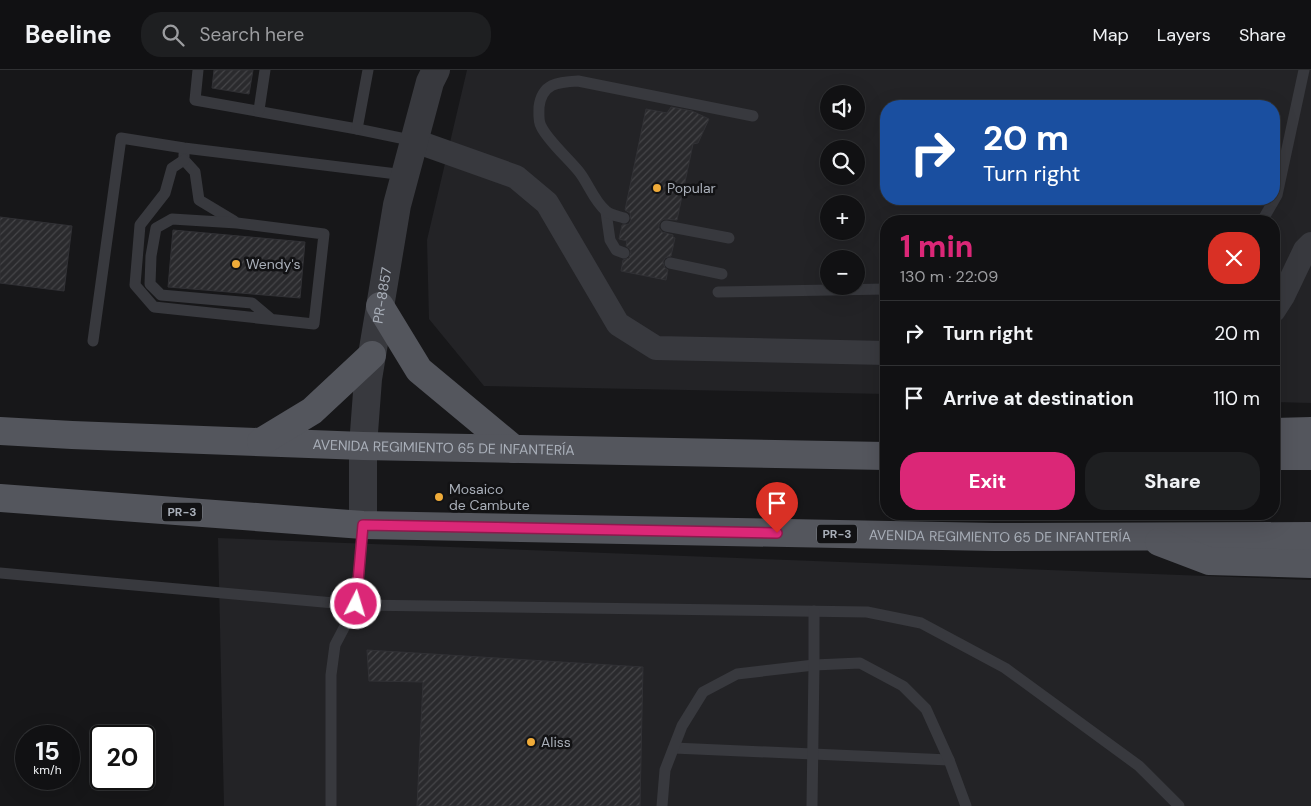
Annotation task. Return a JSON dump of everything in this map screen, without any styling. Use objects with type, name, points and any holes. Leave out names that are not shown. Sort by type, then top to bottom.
[{"type":"main road","points":[[380,306],[419,370],[514,449]]},
{"type":"main road","points":[[261,442],[312,411],[372,355]]},
{"type":"main road","name":"AVENIDA REGIMIENTO 65 DE INFANTERÍA","points":[[0,431],[363,446],[880,456]]},
{"type":"main road","points":[[1280,432],[1311,431]]},
{"type":"main road","points":[[1280,456],[1311,456]]},
{"type":"main road","name":"AVENIDA REGIMIENTO 65 DE INFANTERÍA","points":[[0,498],[363,525],[984,537],[1311,536]]},
{"type":"main road","points":[[1144,537],[1209,561],[1311,564]]},
{"type":"street","name":"PR-8857","points":[[363,525],[363,446],[368,379],[397,205],[430,82],[436,70]]},
{"type":"street","points":[[415,141],[516,177],[547,203],[618,324],[656,348],[880,353]]},
{"type":"street","points":[[1280,301],[1305,250],[1311,244]]},
{"type":"lane","points":[[198,70],[195,100],[357,128],[415,141]]},
{"type":"lane","points":[[259,110],[265,70]]},
{"type":"lane","points":[[357,128],[368,70]]},
{"type":"lane","points":[[1280,180],[1304,70]]},
{"type":"lane","points":[[624,253],[616,250],[610,240],[606,212],[581,174],[540,126],[540,104],[543,94],[550,86],[560,82],[578,81],[753,116]]},
{"type":"lane","points":[[93,341],[121,138],[184,148],[406,174]]},
{"type":"lane","points":[[184,148],[184,160],[195,172],[199,200],[237,223]]},
{"type":"lane","points":[[184,160],[172,168],[165,193],[140,225],[135,285],[154,307],[314,324],[324,234],[237,223],[172,219],[156,228],[151,256],[150,284],[161,295],[252,303],[271,319]]},
{"type":"lane","points":[[606,212],[624,218]]},
{"type":"lane","points":[[666,226],[728,238]]},
{"type":"lane","points":[[670,263],[722,274]]},
{"type":"lane","points":[[718,292],[880,289]]},
{"type":"lane","points":[[331,806],[331,674],[335,645],[356,604],[363,525]]},
{"type":"lane","points":[[0,573],[356,604],[867,612],[921,623],[997,663],[1139,766],[1179,806]]},
{"type":"lane","points":[[812,806],[814,611]]},
{"type":"lane","points":[[662,806],[666,770],[682,726],[703,692],[737,674],[814,665],[860,663],[903,686],[926,709],[949,760],[966,806]]},
{"type":"lane","points":[[674,748],[949,760]]},
{"type":"shaded area","points":[[467,70],[1311,70],[1311,403],[1280,402],[1280,215],[880,215],[880,394],[484,386],[429,319],[427,240]]},
{"type":"shaded area","points":[[218,538],[1311,580],[1311,806],[224,806]]},
{"type":"building","points":[[214,70],[253,70],[249,94],[212,88]]},
{"type":"building","name":"Popular","points":[[671,107],[692,111],[709,119],[698,143],[693,144],[677,220],[664,219],[659,224],[662,232],[673,235],[675,238],[671,256],[665,258],[663,262],[668,270],[666,280],[621,271],[623,260],[629,258],[631,252],[626,246],[627,241],[619,239],[622,225],[629,224],[631,220],[630,213],[625,210],[646,109],[667,113]]},
{"type":"building","points":[[0,217],[72,226],[64,291],[0,283]]},
{"type":"building","name":"Wendy's","points":[[173,230],[305,242],[300,298],[168,287]]},
{"type":"building","name":"Aliss","points":[[367,650],[643,667],[640,806],[417,806],[423,682],[369,681]]},
{"type":"place","name":"Popular","points":[[657,188]]},
{"type":"place","name":"Wendy's","points":[[236,264]]},
{"type":"place","name":"Mosaico de Cambute","points":[[439,497]]},
{"type":"place","name":"Aliss","points":[[531,742]]},
{"type":"route","points":[[356,604],[363,525],[777,533]]}]
